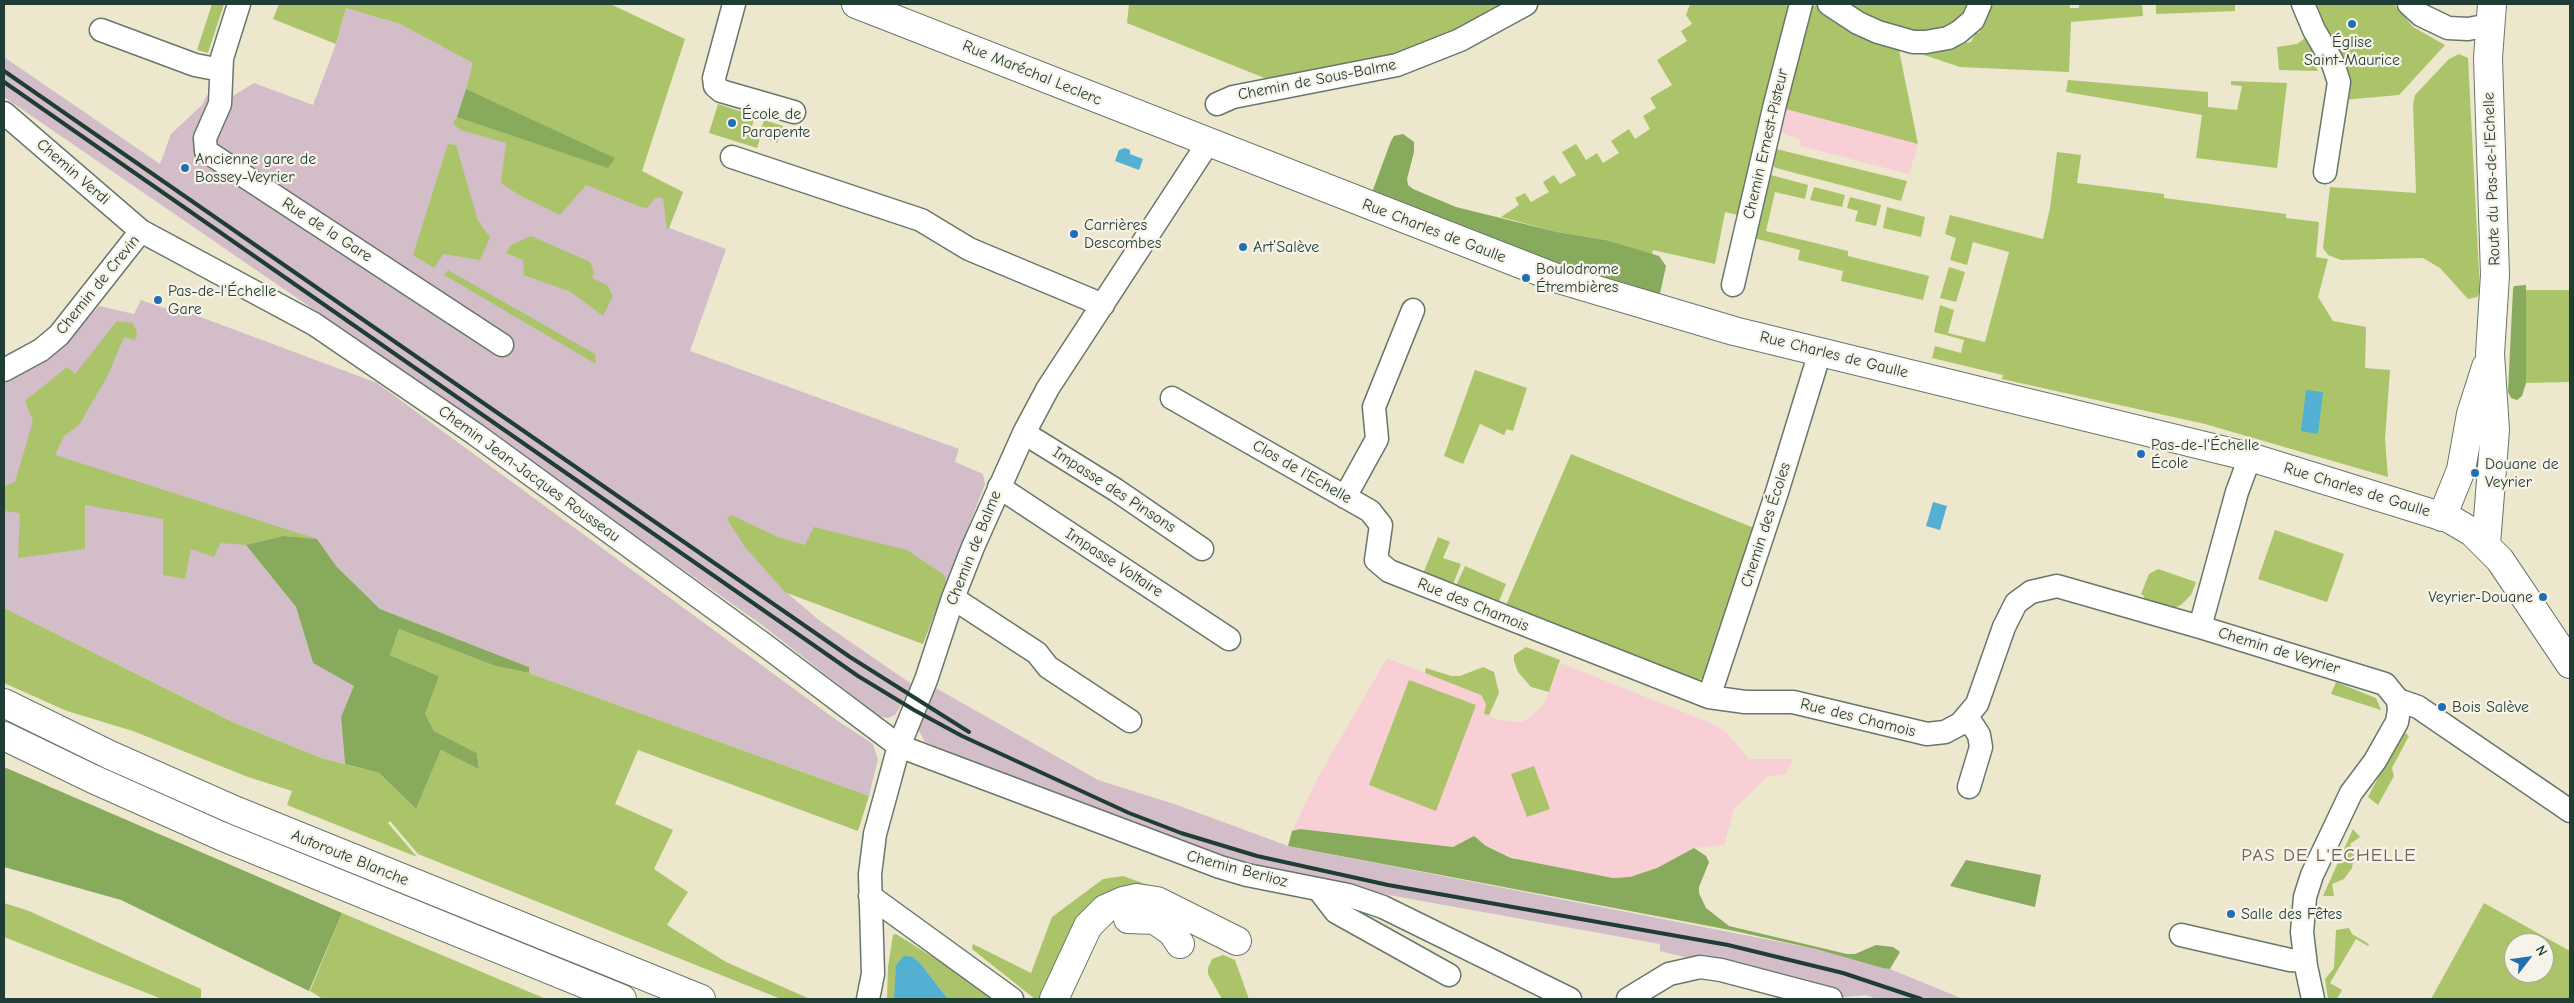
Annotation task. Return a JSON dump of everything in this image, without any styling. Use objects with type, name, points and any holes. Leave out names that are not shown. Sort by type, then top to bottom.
[{"type":"main road","name":"Rue Maréchal Leclerc","points":[[856,4],[1208,143]]},
{"type":"main road","name":"Route du Pas-de-l'Echelle","points":[[2479,538],[2494,449],[2490,354],[2495,297],[2488,58],[2491,14]]},
{"type":"main road","name":"Rue Charles de Gaulle","points":[[1208,143],[1559,278],[1734,331],[2250,457],[2442,517],[2479,538]]},
{"type":"main road","name":"Route du Pas-de-l'Echelle","points":[[2442,517],[2457,482],[2471,414],[2490,354]]},
{"type":"main road","points":[[2479,538],[2506,568],[2562,646],[2570,664]]},
{"type":"main road","name":"Autoroute Blanche","points":[[4,703],[110,755],[234,810],[701,999]]},
{"type":"main road","name":"Autoroute Blanche","points":[[4,736],[101,783],[221,836],[622,999]]},
{"type":"main road","points":[[1054,999],[1088,926],[1105,909],[1124,901],[1143,898],[1157,901],[1237,941]]},
{"type":"main road","points":[[1072,999],[1098,941],[1118,923],[1136,917],[1155,920],[1172,932],[1180,944]]},
{"type":"main road","points":[[662,983],[713,999]]},
{"type":"street","name":"Rue de la Gare","points":[[239,4],[222,58],[220,104],[205,138],[206,151],[502,345]]},
{"type":"street","points":[[734,4],[714,78],[715,86],[720,91],[794,112]]},
{"type":"street","name":"Chemin de Sous-Balme","points":[[1217,104],[1233,96],[1397,65],[1460,40],[1526,4]]},
{"type":"street","name":"Chemin Ernest-Pisteur","points":[[1733,285],[1801,4]]},
{"type":"street","points":[[1829,4],[1858,23],[1878,32],[1913,42],[1936,40],[1959,32],[1973,20],[1980,4]]},
{"type":"street","points":[[2303,4],[2314,30],[2332,61],[2338,82],[2325,172]]},
{"type":"street","points":[[2409,4],[2421,15],[2448,28],[2468,29],[2491,14]]},
{"type":"street","points":[[102,30],[195,65],[221,70]]},
{"type":"street","name":"Chemin Verdi","points":[[4,113],[141,231]]},
{"type":"street","name":"Chemin de Balme","points":[[868,999],[873,964],[870,896],[875,834],[899,746],[926,680],[953,598],[999,487],[1024,433],[1048,388],[1208,143]]},
{"type":"street","points":[[732,157],[921,220],[969,249],[1103,305]]},
{"type":"street","name":"Chemin de Crevin","points":[[4,370],[41,350],[59,335],[141,231]]},
{"type":"street","name":"Chemin Jean-Jacques Rousseau","points":[[141,231],[314,324],[475,434],[762,643],[899,746]]},
{"type":"street","points":[[1345,496],[1377,439],[1374,407],[1414,310]]},
{"type":"street","name":"Chemin des Écoles","points":[[1709,698],[1777,492],[1820,352]]},
{"type":"street","name":"Clos de l'Echelle","points":[[1172,398],[1370,511],[1379,520],[1382,532],[1376,560],[1389,571]]},
{"type":"street","name":"Impasse des Pinsons","points":[[1024,433],[1116,490],[1202,549]]},
{"type":"street","name":"Chemin de Veyrier","points":[[2250,457],[2237,492],[2200,627],[2379,681],[2392,690],[2398,700]]},
{"type":"street","name":"Impasse Voltaire","points":[[999,487],[1229,639]]},
{"type":"street","name":"Rue des Chamois","points":[[1389,571],[1709,698],[1745,702],[1793,702],[1927,734],[1953,729],[1968,718]]},
{"type":"street","points":[[1969,787],[1981,747],[1979,735],[1968,718],[1977,704],[2011,611],[2022,597],[2038,589],[2057,586],[2200,627]]},
{"type":"street","points":[[953,598],[1037,653],[1048,667],[1130,721]]},
{"type":"street","points":[[2313,999],[2305,953],[2302,918],[2310,882],[2351,793],[2375,761],[2397,722],[2400,710],[2398,700]]},
{"type":"street","points":[[2398,700],[2418,707],[2570,811]]},
{"type":"street","name":"Chemin Berlioz","points":[[899,746],[1188,856],[1240,873],[1353,897],[1393,911],[1570,999]]},
{"type":"street","points":[[1319,890],[1336,912],[1448,975]]},
{"type":"street","points":[[870,896],[1012,999]]},
{"type":"street","points":[[2181,935],[2290,960],[2305,953]]},
{"type":"street","points":[[1628,999],[1669,974],[1700,967],[1721,970],[1831,999]]},
{"type":"shaded area","points":[[346,8],[400,24],[474,63],[466,88],[683,192],[669,228],[726,249],[690,351],[959,449],[955,462],[983,474],[985,484],[923,644],[787,593],[820,621],[913,685],[895,715],[888,718],[879,716],[762,625],[313,309],[4,97],[4,57],[160,164],[171,134],[202,105],[207,95],[220,104],[254,83],[313,105],[336,44]]},
{"type":"shaded area","points":[[1778,107],[1918,144],[1909,174],[1800,146],[1800,139],[1775,131]]},
{"type":"shaded area","points":[[141,300],[164,308],[179,309],[377,383],[835,719],[873,744],[878,759],[869,796],[529,673],[529,667],[380,609],[337,567],[317,539],[247,546],[296,607],[313,663],[355,686],[341,717],[345,764],[321,758],[235,723],[4,608],[4,384],[56,353],[99,306],[134,314]]},
{"type":"shaded area","points":[[1387,658],[1481,695],[1486,704],[1484,714],[1499,720],[1521,722],[1529,718],[1544,704],[1561,663],[1713,724],[1726,732],[1749,759],[1793,759],[1786,774],[1768,776],[1734,809],[1724,845],[1694,848],[1657,868],[1630,877],[1613,878],[1520,860],[1486,846],[1474,837],[1454,847],[1300,829],[1292,831],[1320,774]]},
{"type":"shaded area","points":[[934,687],[1098,780],[1177,805],[1288,846],[1816,949],[1890,969],[1963,999],[1877,999],[1866,995],[1845,997],[1660,951],[1660,944],[1350,888],[1248,865],[1091,810],[925,742],[917,727]]},
{"type":"green space","points":[[212,4],[224,4],[208,53],[197,50]]},
{"type":"green space","points":[[279,4],[610,4],[685,39],[642,171],[683,192],[669,228],[667,229],[663,198],[655,198],[647,208],[641,207],[586,185],[560,215],[519,195],[501,183],[506,143],[460,130],[453,123],[457,117],[608,167],[614,158],[466,89],[473,63],[400,24],[346,8],[336,44],[273,19]]},
{"type":"green space","points":[[1129,4],[1506,4],[1499,8],[1494,8],[1486,16],[1454,32],[1360,65],[1272,81],[1127,23]]},
{"type":"green space","points":[[1690,4],[1792,4],[1743,216],[1725,212],[1715,264],[1653,250],[1652,255],[1606,240],[1557,232],[1501,217],[1519,205],[1515,198],[1525,193],[1531,202],[1549,192],[1543,182],[1554,175],[1560,184],[1576,175],[1562,152],[1576,144],[1586,160],[1597,153],[1603,163],[1619,153],[1611,141],[1629,129],[1635,139],[1650,129],[1643,116],[1656,108],[1650,98],[1672,85],[1657,60],[1687,41],[1681,31],[1692,24],[1686,15]]},
{"type":"green space","points":[[1839,4],[1974,4],[1953,27],[1935,28],[1930,34],[1910,33]]},
{"type":"green space","points":[[1992,4],[2070,4],[2070,8],[2079,8],[2079,4],[2142,4],[2143,16],[2071,22],[2069,72],[1960,67],[1924,55],[1924,49],[1971,42],[1976,32],[1979,33]]},
{"type":"green space","points":[[2156,4],[2235,4],[2235,11],[2156,14]]},
{"type":"green space","points":[[2317,4],[2394,4],[2413,27],[2445,45],[2399,95],[2343,100],[2330,42]]},
{"type":"green space","points":[[1818,5],[1846,27],[1899,50],[1918,144],[1778,107],[1807,7]]},
{"type":"green space","points":[[2309,35],[2320,53],[2312,58],[2318,71],[2279,70],[2277,47],[2297,44]]},
{"type":"green space","points":[[2459,54],[2468,58],[2480,291],[2477,297],[2468,299],[2440,268],[2423,258],[2341,260],[2328,255],[2323,248],[2330,187],[2416,193],[2413,104],[2415,95],[2449,59]]},
{"type":"green space","points":[[2068,80],[2208,92],[2208,107],[2237,110],[2242,86],[2231,85],[2231,81],[2287,83],[2277,168],[2196,158],[2202,115],[2066,92]]},
{"type":"green space","points":[[466,89],[615,158],[608,168],[457,117]]},
{"type":"green space","name":"École de Parapente","points":[[718,104],[755,116],[750,133],[759,136],[764,120],[783,126],[777,143],[761,135],[757,148],[709,133]]},
{"type":"green space","points":[[1403,134],[1414,142],[1414,152],[1407,179],[1408,185],[1413,189],[1456,207],[1557,232],[1606,240],[1659,256],[1666,266],[1659,298],[1634,292],[1488,240],[1371,195],[1391,141],[1394,136]]},
{"type":"green space","points":[[448,144],[456,145],[478,221],[490,237],[480,260],[443,254],[434,268],[413,255]]},
{"type":"green space","points":[[1772,148],[1907,181],[1901,201],[1776,168],[1770,163]]},
{"type":"green space","points":[[2057,152],[2081,155],[2077,183],[2164,194],[2164,198],[2286,214],[2286,218],[2319,222],[2316,257],[2328,259],[2318,297],[2333,321],[2366,327],[2365,368],[2390,370],[2385,439],[2388,477],[2205,424],[2002,379],[2003,375],[1932,358],[1935,346],[1961,353],[1964,340],[1934,332],[1940,305],[1954,310],[1948,333],[1985,342],[2009,252],[1973,242],[1967,265],[1950,260],[1956,238],[1945,234],[1950,215],[2043,239],[2050,208]]},
{"type":"green space","points":[[1767,174],[1808,185],[1805,199],[1775,192],[1766,231],[1848,251],[1848,256],[1929,276],[1923,300],[1841,281],[1843,271],[1798,260],[1800,250],[1754,238]]},
{"type":"green space","points":[[1814,187],[1845,195],[1842,207],[1810,200]]},
{"type":"green space","points":[[1850,197],[1881,205],[1876,226],[1855,221],[1858,211],[1847,208]]},
{"type":"green space","points":[[1887,207],[1925,217],[1921,237],[1883,228]]},
{"type":"green space","points":[[531,236],[590,262],[594,272],[592,278],[607,285],[613,296],[603,316],[571,292],[524,275],[523,260],[506,253],[511,245]]},
{"type":"green space","points":[[1949,267],[1965,272],[1956,302],[1940,298]]},
{"type":"green space","points":[[448,270],[595,354],[596,364],[444,275]]},
{"type":"green space","points":[[2526,285],[2526,383],[2522,396],[2517,400],[2511,398],[2508,392],[2513,289],[2514,286]]},
{"type":"green space","points":[[2526,290],[2570,290],[2570,382],[2526,383]]},
{"type":"green space","points":[[117,321],[133,323],[137,333],[135,340],[124,337],[108,375],[79,425],[64,436],[55,455],[317,539],[283,536],[246,545],[220,543],[214,557],[191,549],[185,579],[163,575],[163,519],[85,505],[85,549],[18,558],[20,513],[4,511],[4,486],[15,482],[33,421],[25,401],[67,367],[75,374]]},
{"type":"green space","points":[[1475,370],[1527,388],[1513,431],[1507,429],[1504,435],[1480,424],[1463,464],[1444,456]]},
{"type":"green space","points":[[1571,454],[1759,530],[1708,677],[1696,681],[1506,605]]},
{"type":"green space","points":[[731,515],[780,538],[805,545],[814,527],[907,550],[944,575],[946,582],[923,644],[785,592],[745,547],[727,519]]},
{"type":"green space","points":[[2275,530],[2344,554],[2327,602],[2258,579]]},
{"type":"green space","points":[[283,536],[317,539],[337,567],[380,609],[529,667],[529,673],[495,666],[399,629],[390,655],[439,676],[425,714],[434,731],[477,753],[479,769],[441,750],[416,809],[379,773],[345,764],[341,717],[354,686],[313,663],[296,607],[246,545]]},
{"type":"green space","points":[[1438,537],[1450,542],[1443,558],[1461,564],[1452,587],[1422,576]]},
{"type":"green space","points":[[1465,566],[1506,584],[1497,606],[1455,588]]},
{"type":"green space","points":[[2158,569],[2196,582],[2191,595],[2181,605],[2174,608],[2144,601],[2144,596],[2141,594],[2149,574]]},
{"type":"green space","points":[[4,608],[235,723],[321,758],[379,773],[416,809],[441,750],[479,768],[477,753],[434,731],[424,714],[439,676],[390,655],[399,629],[495,666],[529,673],[869,796],[858,831],[638,750],[615,804],[673,830],[654,869],[688,892],[667,925],[726,962],[810,999],[781,999],[418,854],[390,821],[388,823],[417,857],[287,805],[292,791],[248,777],[133,731],[67,711],[4,683]]},
{"type":"green space","points":[[1526,647],[1560,660],[1549,692],[1531,687],[1518,672],[1514,655]]},
{"type":"green space","points":[[1483,667],[1494,672],[1499,693],[1489,715],[1484,714],[1486,704],[1481,695],[1425,673],[1426,668],[1451,676],[1460,676]]},
{"type":"green space","points":[[1409,680],[1476,705],[1436,811],[1369,785]]},
{"type":"green space","points":[[2336,682],[2376,698],[2381,710],[2331,694]]},
{"type":"green space","points":[[2403,731],[2409,736],[2392,768],[2394,776],[2378,805],[2368,797]]},
{"type":"green space","points":[[1534,766],[1550,809],[1527,817],[1511,774]]},
{"type":"green space","points":[[4,767],[342,913],[309,991],[121,900],[4,867]]},
{"type":"green space","points":[[1300,829],[1453,847],[1474,836],[1486,846],[1511,858],[1613,878],[1630,877],[1657,868],[1694,848],[1706,856],[1709,862],[1699,887],[1699,893],[1706,908],[1729,926],[1847,954],[1855,954],[1876,945],[1893,947],[1900,952],[1890,969],[1883,968],[1816,949],[1730,930],[1288,846],[1292,831]]},
{"type":"green space","points":[[2353,829],[2360,837],[2350,844],[2354,856],[2352,868],[2344,879],[2332,884],[2334,896],[2323,896]]},
{"type":"green space","points":[[1966,860],[2041,875],[2035,907],[1950,886]]},
{"type":"green space","points":[[1123,876],[1157,888],[1099,897],[1090,904],[1077,920],[1040,999],[1035,999],[972,949],[973,944],[1031,973],[1052,917],[1103,879]]},
{"type":"green space","points":[[4,903],[29,911],[201,989],[201,999],[162,999],[4,937]]},
{"type":"green space","points":[[2484,903],[2538,933],[2504,933],[2504,983],[2554,983],[2554,942],[2570,951],[2570,999],[2431,999]]},
{"type":"green space","points":[[342,913],[546,999],[323,999],[310,991]]},
{"type":"green space","points":[[2349,928],[2352,934],[2369,944],[2368,946],[2356,939],[2330,983],[2342,990],[2337,999],[2328,999],[2325,979],[2334,968],[2336,930]]},
{"type":"green space","points":[[896,934],[960,974],[993,999],[948,999],[920,963],[913,957],[894,999],[887,999],[888,967],[893,935]]},
{"type":"green space","points":[[1223,955],[1235,960],[1249,999],[1222,999],[1208,974],[1208,968],[1212,959]]},
{"type":"water","points":[[1125,148],[1130,150],[1130,154],[1143,159],[1139,170],[1115,161],[1119,150]]},
{"type":"water","points":[[2306,390],[2323,392],[2318,434],[2301,431]]},
{"type":"water","points":[[1933,502],[1947,506],[1940,530],[1926,526]]},
{"type":"water","points":[[904,956],[913,957],[920,963],[948,999],[894,999],[896,965]]},
{"type":"railway","points":[[4,71],[850,657],[969,732]]},
{"type":"railway","points":[[4,82],[858,676],[962,736],[1129,813],[1181,833],[1257,856],[1388,885],[1728,945],[1843,973],[1921,999]]},
{"type":"place","name":"Église Saint-Maurice","points":[[2352,24]]},
{"type":"place","name":"École de Parapente","points":[[732,123]]},
{"type":"place","name":"Ancienne gare de Bossey-Veyrier","points":[[185,168]]},
{"type":"place","name":"Carrières Descombes","points":[[1074,234]]},
{"type":"place","name":"Art’Salève","points":[[1243,247]]},
{"type":"place","name":"Boulodrome Étrembières","points":[[1526,278]]},
{"type":"place","name":"Pas-de-l'Échelle Gare","points":[[158,300]]},
{"type":"place","name":"Pas-de-l'Échelle École","points":[[2141,454]]},
{"type":"place","name":"Douane de Veyrier","points":[[2475,473]]},
{"type":"place","name":"Veyrier-Douane","points":[[2543,597]]},
{"type":"place","name":"Bois Salève","points":[[2442,707]]},
{"type":"place","name":"Salle des Fêtes","points":[[2231,914]]},
{"type":"district","name":"PAS DE L'ECHELLE","points":[[2329,856]]}]
